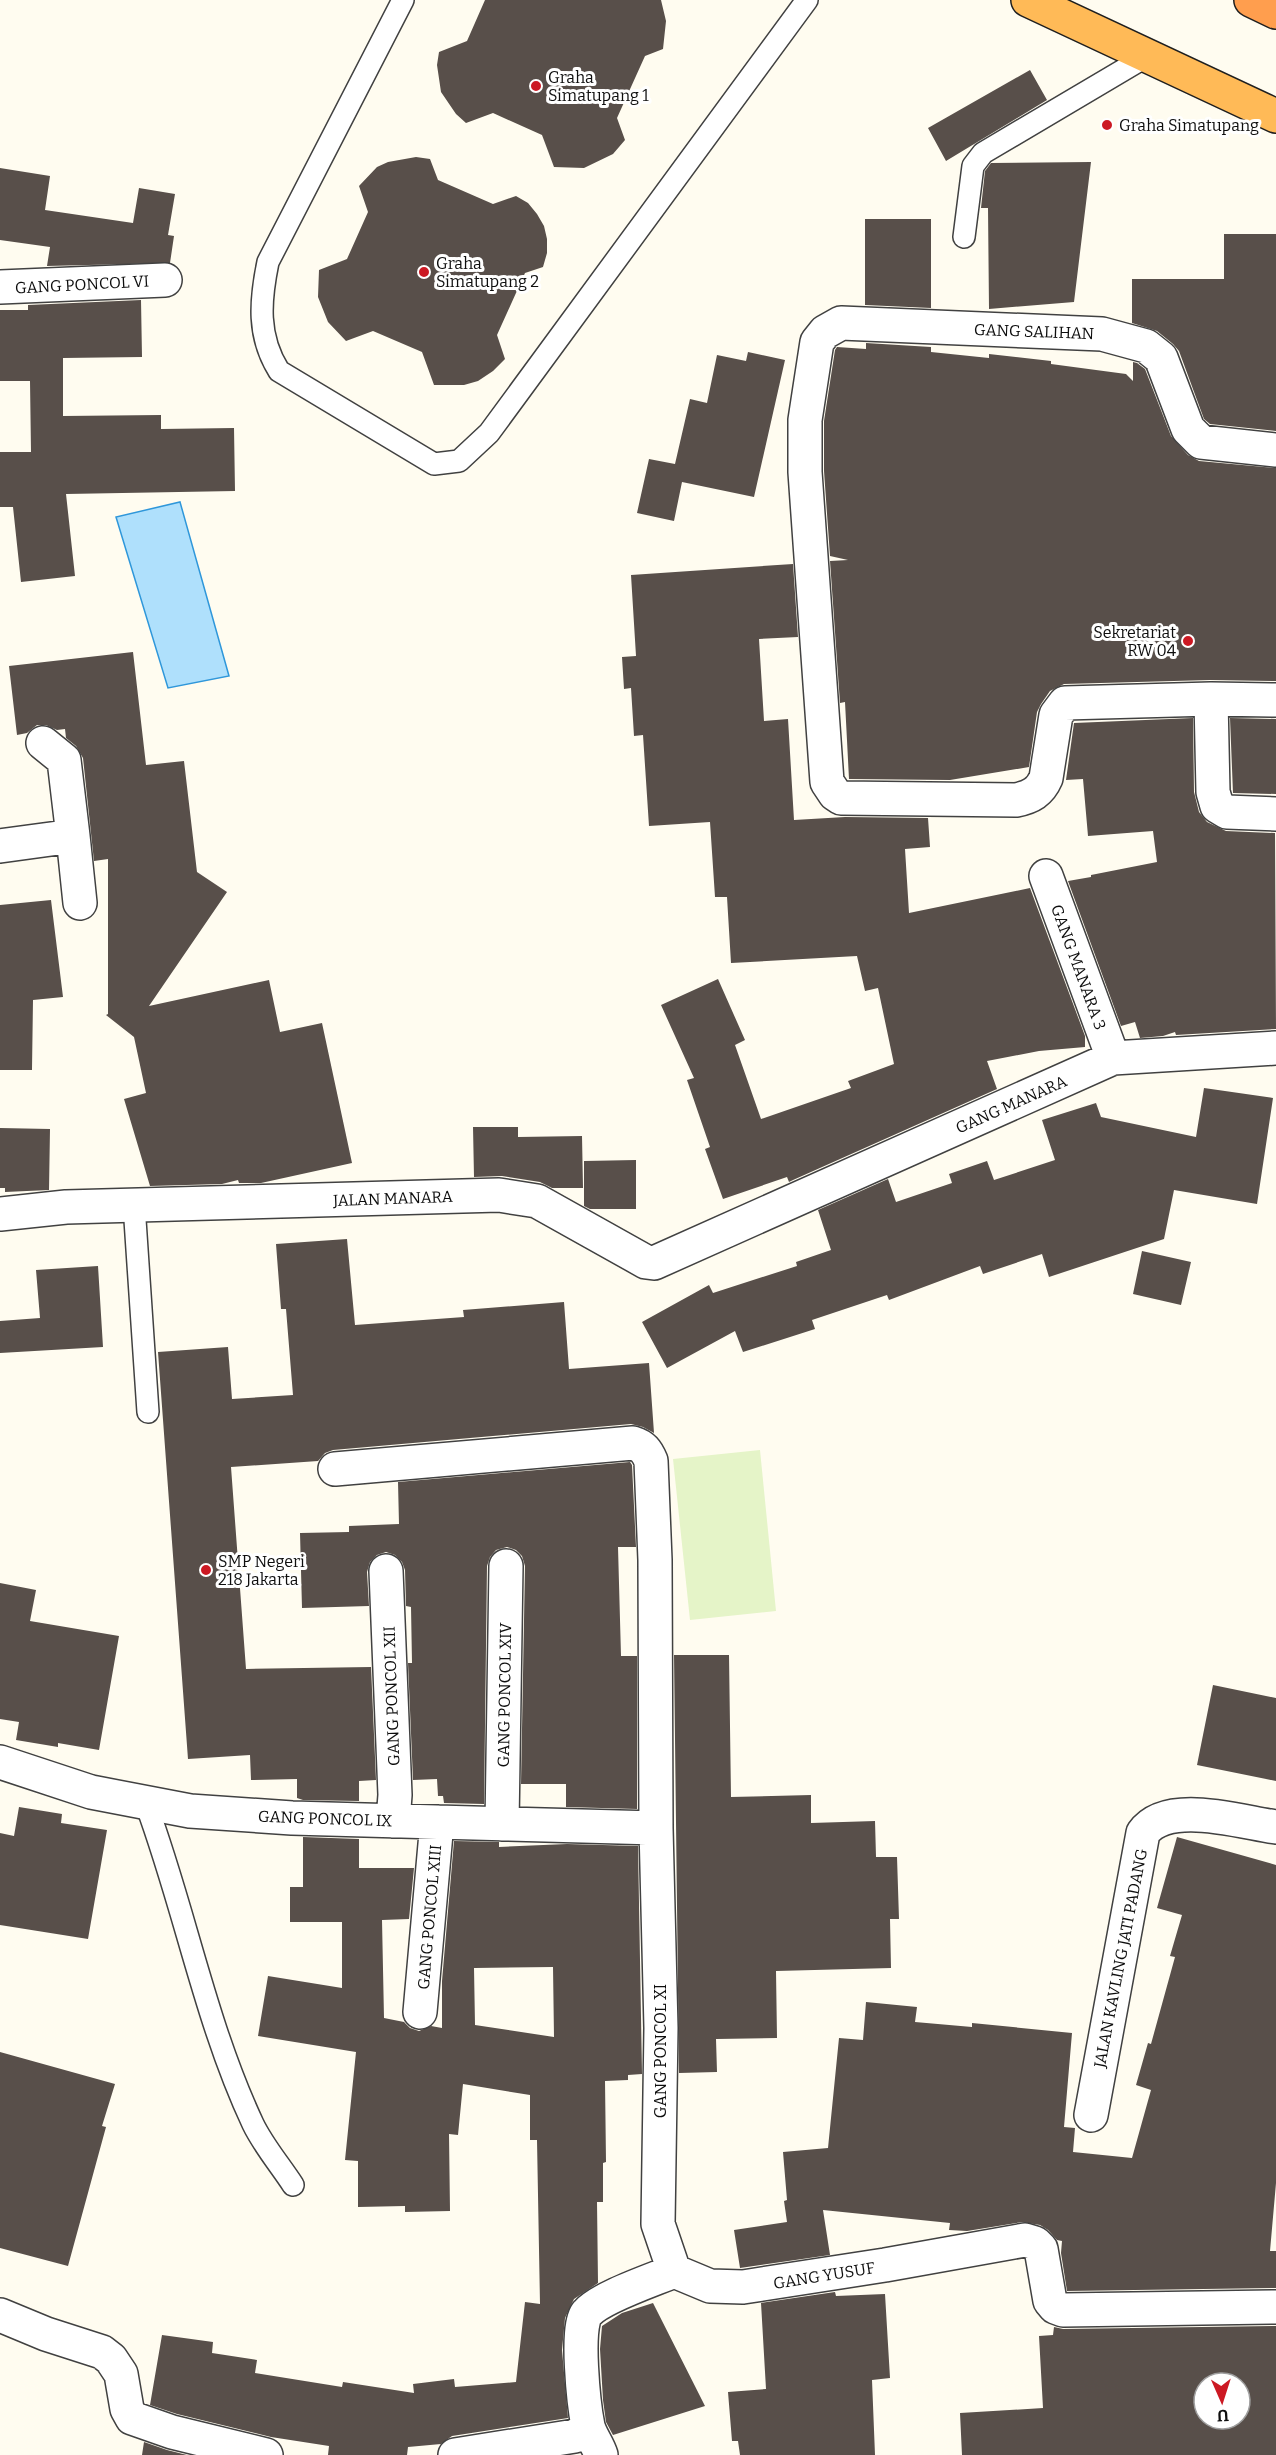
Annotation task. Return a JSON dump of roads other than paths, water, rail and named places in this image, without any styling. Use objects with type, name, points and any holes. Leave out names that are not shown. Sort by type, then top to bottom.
[{"type":"highway","points":[[1028,0],[1276,116]]},
{"type":"highway","points":[[1251,0],[1276,12]]},
{"type":"street","name":"GANG PONCOL VI","points":[[0,287],[165,280]]},
{"type":"street","name":"GANG SALIHAN","points":[[1211,699],[1065,703],[1056,715],[1046,778],[1042,786],[1026,798],[848,799],[836,794],[827,782],[808,517],[805,420],[817,342],[825,332],[841,323],[1102,334],[1146,346],[1161,358],[1188,429],[1201,442],[1276,450]]},
{"type":"street","points":[[1276,700],[1211,699],[1213,792],[1217,806],[1227,812],[1276,814]]},
{"type":"street","points":[[43,742],[64,760],[80,903]]},
{"type":"street","points":[[0,846],[73,836]]},
{"type":"street","name":"GANG MANARA 3","points":[[1046,876],[1113,1058]]},
{"type":"street","name":"GANG MANARA","points":[[759,1217],[1113,1058],[1276,1048]]},
{"type":"street","name":"JALAN MANARA","points":[[0,1214],[66,1207],[499,1195],[537,1201],[646,1262],[665,1260],[759,1217]]},
{"type":"street","name":"GANG PONCOL XI","points":[[335,1470],[633,1443],[646,1449],[651,1461],[655,1560],[656,1828],[661,2028],[658,2224],[673,2268]]},
{"type":"street","name":"GANG PONCOL XIV","points":[[502,1824],[506,1566]]},
{"type":"street","name":"GANG PONCOL XII","points":[[386,1571],[395,1795],[393,1821]]},
{"type":"street","name":"GANG PONCOL IX","points":[[0,1762],[91,1792],[190,1811],[292,1818],[656,1828]]},
{"type":"street","name":"JALAN KAVLING JATI PADANG","points":[[1090,2115],[1143,1833],[1150,1824],[1157,1820],[1177,1814],[1276,1827]]},
{"type":"street","name":"GANG PONCOL XIII","points":[[420,2012],[437,1822]]},
{"type":"street","name":"GANG YUSUF","points":[[673,2268],[710,2286],[743,2287],[1024,2240],[1035,2243],[1041,2249],[1050,2301],[1055,2307],[1063,2310],[1276,2307]]},
{"type":"street","points":[[456,2455],[575,2436],[595,2442],[580,2352],[583,2320],[587,2313],[599,2304],[673,2268]]},
{"type":"street","points":[[0,2314],[46,2334],[102,2352],[111,2359],[121,2374],[127,2409],[132,2418],[172,2432],[266,2455]]},
{"type":"lane","points":[[404,0],[268,262],[261,297],[264,333],[269,354],[279,371],[434,464],[459,461],[489,433],[796,3]]},
{"type":"lane","points":[[964,237],[973,166],[983,153],[1147,56]]},
{"type":"lane","points":[[134,1205],[148,1412]]},
{"type":"lane","points":[[146,1804],[165,1857],[220,2042],[254,2126],[293,2185]]},
{"type":"water","points":[[180,502],[229,676],[168,688],[116,517]]},
{"type":"place","name":"Graha Simatupang 1","points":[[536,86]]},
{"type":"place","name":"Graha Simatupang","points":[[1107,125]]},
{"type":"place","name":"Graha Simatupang 2","points":[[424,272]]},
{"type":"place","name":"Sekretariat RW 04","points":[[1188,641]]},
{"type":"place","name":"SMP Negeri 218 Jakarta","points":[[206,1570]]}]
